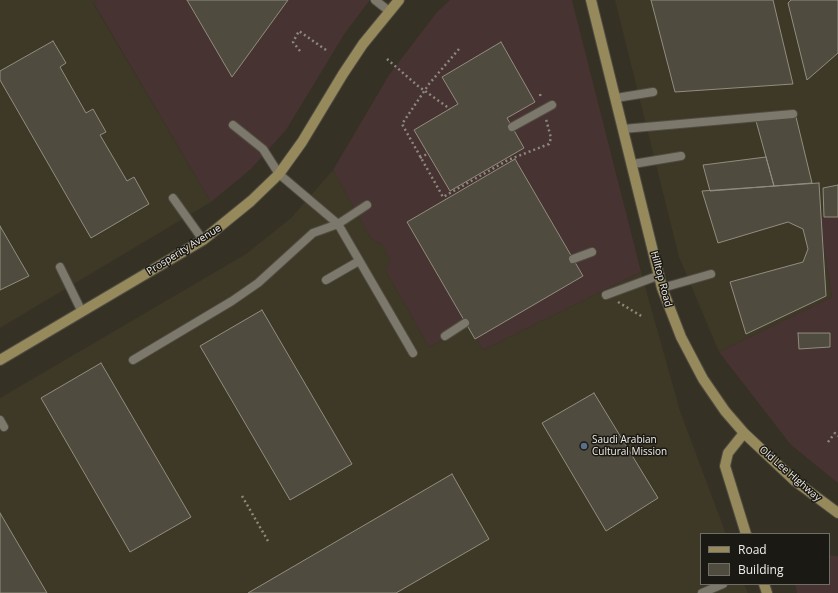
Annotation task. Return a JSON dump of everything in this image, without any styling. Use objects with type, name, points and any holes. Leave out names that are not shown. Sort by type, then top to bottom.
[{"type":"street","name":"Prosperity Avenue","points":[[0,360],[203,240],[236,215],[279,174],[308,134],[343,74],[389,11],[399,0]]},
{"type":"street","name":"Hilltop Road","points":[[591,0],[633,164],[662,288],[672,316],[693,362],[725,411],[744,433]]},
{"type":"street","name":"Old Lee Highway","points":[[744,433],[795,481],[838,513]]},
{"type":"street","points":[[744,433],[728,453],[725,466],[746,533]]},
{"type":"lane","points":[[375,0],[389,11]]},
{"type":"lane","points":[[616,98],[654,92]]},
{"type":"lane","points":[[512,127],[552,105]]},
{"type":"lane","points":[[623,129],[793,114]]},
{"type":"lane","points":[[233,125],[263,149],[279,174],[338,224],[413,353]]},
{"type":"lane","points":[[633,164],[682,156]]},
{"type":"lane","points":[[173,198],[203,240]]},
{"type":"lane","points":[[133,360],[251,287],[313,233],[338,224],[367,205]]},
{"type":"lane","points":[[573,259],[592,252]]},
{"type":"lane","points":[[326,280],[359,261]]},
{"type":"lane","points":[[60,267],[82,312]]},
{"type":"lane","points":[[662,288],[711,274]]},
{"type":"lane","points":[[606,295],[660,275]]},
{"type":"lane","points":[[445,336],[465,323]]},
{"type":"lane","points":[[702,593],[722,585]]},
{"type":"path","points":[[300,51],[293,42],[299,31],[326,50]]},
{"type":"path","points":[[459,49],[424,90],[402,124],[443,197],[508,160],[549,144],[551,138],[540,94]]},
{"type":"path","points":[[387,60],[450,109]]},
{"type":"path","points":[[420,158],[428,154]]},
{"type":"path","points":[[606,295],[644,317]]},
{"type":"path","points":[[828,442],[835,433],[838,436]]},
{"type":"path","points":[[242,496],[268,541]]},
{"type":"shaded area","points":[[0,0],[97,0],[93,3],[211,202],[0,328]]},
{"type":"shaded area","points":[[97,0],[370,0],[345,33],[286,130],[251,169],[211,202],[93,2]]},
{"type":"shaded area","points":[[450,0],[572,0],[641,272],[483,350],[469,326],[429,347],[387,273],[387,266],[390,262],[381,243],[375,242],[370,237],[333,170],[389,75],[437,12]]},
{"type":"shaded area","points":[[615,0],[838,0],[838,216],[819,217],[832,297],[719,352],[679,257]]},
{"type":"shaded area","points":[[333,170],[370,237],[375,242],[381,243],[391,262],[387,266],[387,273],[429,347],[469,326],[483,350],[641,272],[680,411],[726,533],[700,533],[700,585],[744,585],[748,593],[0,593],[0,398],[246,254],[291,218]]},
{"type":"shaded area","points":[[838,216],[838,483],[791,445],[719,352],[832,297],[819,217]]},
{"type":"shaded area","points":[[830,555],[838,556],[838,593],[797,593],[795,585],[830,585]]},
{"type":"building","points":[[187,0],[288,0],[232,77]]},
{"type":"building","points":[[651,0],[773,0],[793,84],[675,92]]},
{"type":"building","points":[[791,0],[838,0],[838,53],[807,80],[788,3]]},
{"type":"building","points":[[53,41],[66,63],[60,67],[86,113],[93,109],[106,132],[100,135],[127,181],[134,177],[149,204],[91,238],[0,80],[0,71]]},
{"type":"building","points":[[501,42],[535,102],[507,118],[524,148],[450,191],[414,130],[458,104],[442,77]]},
{"type":"building","points":[[796,117],[812,183],[774,186],[756,121]]},
{"type":"building","points":[[766,157],[774,186],[710,191],[703,165]]},
{"type":"building","points":[[515,159],[583,276],[475,339],[407,222]]},
{"type":"building","points":[[819,183],[826,296],[746,334],[730,282],[803,262],[808,249],[803,229],[788,222],[718,243],[702,191]]},
{"type":"building","points":[[838,185],[838,217],[824,217],[823,188]]},
{"type":"building","points":[[0,226],[29,276],[0,290]]},
{"type":"building","points":[[262,310],[352,464],[290,500],[200,346]]},
{"type":"building","points":[[798,333],[830,333],[830,347],[799,349]]},
{"type":"building","points":[[101,363],[191,517],[130,552],[41,398]]},
{"type":"building","points":[[594,393],[658,498],[606,531],[542,423]]},
{"type":"building","points":[[452,474],[489,539],[396,593],[248,593]]},
{"type":"building","points":[[0,513],[47,593],[0,593]]},
{"type":"place","name":"Saudi Arabian Cultural Mission","points":[[584,446]]}]
